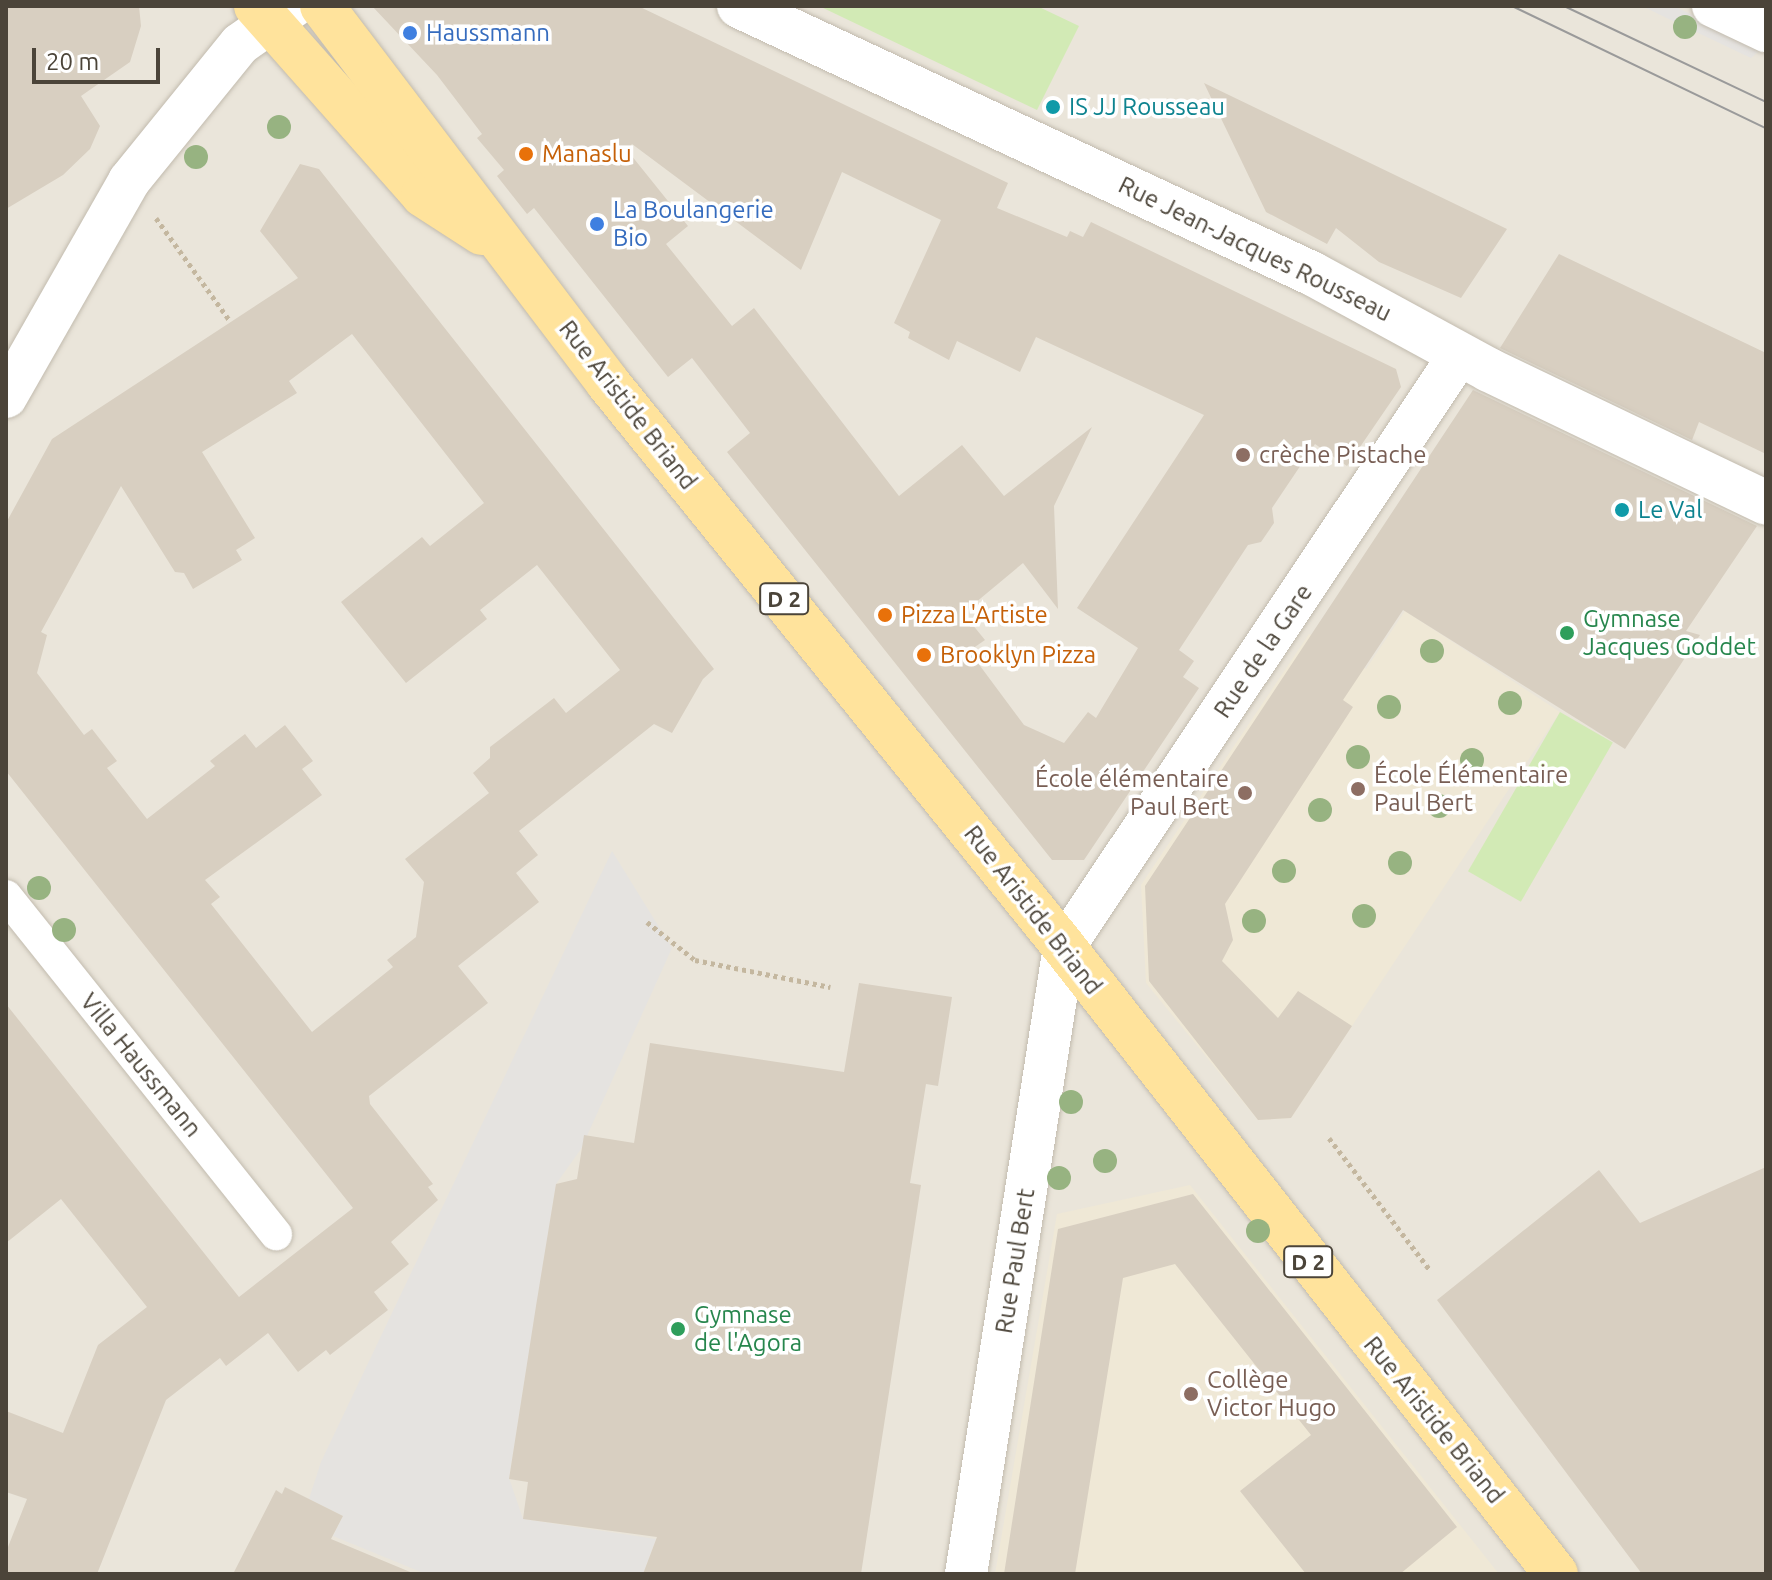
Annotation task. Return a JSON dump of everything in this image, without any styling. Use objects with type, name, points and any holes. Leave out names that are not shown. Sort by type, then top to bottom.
[{"type":"main road","name":"Rue Aristide Briand","points":[[322,6],[608,383],[1064,947],[1556,1574]]},
{"type":"main road","name":"Rue Aristide Briand","points":[[273,11],[423,195],[507,249]]},
{"type":"street","name":"Rue Jean-Jacques Rousseau","points":[[739,6],[1313,274],[1460,354],[1766,503]]},
{"type":"street","points":[[1713,6],[1766,31]]},
{"type":"street","points":[[6,397],[129,181],[240,44],[273,11]]},
{"type":"street","name":"Rue de la Gare","points":[[1064,947],[1460,354]]},
{"type":"street","name":"Villa Haussmann","points":[[6,896],[276,1234]]},
{"type":"street","name":"Rue Paul Bert","points":[[966,1574],[1064,947]]},
{"type":"path","points":[[129,181],[230,321]]},
{"type":"path","points":[[647,922],[695,960],[830,987]]},
{"type":"path","points":[[1329,1138],[1430,1270]]},
{"type":"shaded area","points":[[6,6],[1766,6],[1766,1574],[6,1574]]},
{"type":"shaded area","points":[[1642,6],[1674,6],[1762,49],[1751,58],[1690,29],[1688,23],[1681,25]]},
{"type":"shaded area","name":"École Élémentaire Paul Bert","points":[[1405,611],[1560,712],[1291,1118],[1258,1120],[1146,983],[1141,885],[1309,634],[1366,669]]},
{"type":"shaded area","points":[[612,851],[672,948],[581,1149],[556,1184],[509,1478],[523,1519],[656,1539],[643,1574],[426,1574],[333,1536],[343,1516],[309,1499],[321,1462]]},
{"type":"shaded area","name":"Collège Victor Hugo","points":[[1190,1185],[1499,1574],[995,1574],[1057,1214]]},
{"type":"green space","points":[[819,6],[1037,6],[1079,26],[1037,110]]},
{"type":"green space","points":[[1560,712],[1613,742],[1521,902],[1468,871]]},
{"type":"building","points":[[6,6],[139,6],[141,26],[130,62],[81,96],[100,126],[90,149],[63,175],[6,209]]},
{"type":"building","points":[[372,6],[638,6],[1008,183],[997,208],[1067,237],[1070,231],[1083,237],[1091,222],[1396,369],[1401,387],[1347,466],[1315,444],[1272,508],[1274,523],[1261,542],[1248,545],[1179,650],[1194,661],[1183,677],[1199,688],[1084,860],[1052,860],[727,452],[750,433],[692,358],[668,377],[534,208],[527,214],[497,176],[504,170],[477,138],[482,134],[437,75]],"holes":[[[632,144],[801,270],[842,172],[941,220],[894,323],[910,332],[908,338],[949,360],[957,341],[1020,372],[1036,337],[1204,415],[1077,608],[1138,648],[1096,718],[1088,712],[1064,743],[1024,725],[969,651],[985,640],[963,613],[1023,563],[1058,609],[1054,506],[1092,427],[1004,496],[962,445],[899,496],[754,308],[732,326],[666,244],[688,226],[627,150]]]},
{"type":"building","points":[[1204,83],[1507,229],[1461,298],[1379,262],[1336,228],[1327,244],[1266,212]]},
{"type":"building","points":[[300,164],[319,169],[714,669],[703,679],[672,733],[654,724],[519,831],[538,855],[516,873],[539,902],[458,966],[488,1003],[369,1096],[370,1104],[433,1184],[428,1187],[438,1200],[391,1242],[409,1264],[374,1292],[388,1310],[330,1355],[326,1350],[298,1372],[268,1333],[226,1366],[220,1358],[166,1400],[97,1574],[6,1574],[6,1552],[27,1499],[6,1492],[6,1411],[63,1433],[98,1345],[147,1307],[61,1199],[6,1243],[6,1004],[239,1297],[353,1208],[6,771],[6,523],[52,439],[298,278],[260,231]],"holes":[[[352,334],[484,503],[430,546],[422,537],[341,602],[406,683],[487,619],[480,610],[537,565],[620,670],[566,713],[554,698],[490,747],[490,758],[473,773],[489,793],[405,859],[424,882],[416,937],[387,960],[393,967],[312,1032],[211,904],[220,897],[205,880],[322,795],[302,769],[313,761],[285,725],[256,748],[245,734],[210,761],[215,766],[147,819],[107,768],[117,761],[92,729],[84,735],[37,673],[47,635],[41,632],[121,486],[175,572],[184,573],[193,589],[242,560],[236,550],[255,538],[202,452],[297,393],[289,381]]]},
{"type":"building","points":[[1559,254],[1766,353],[1766,454],[1699,422],[1692,440],[1500,348]]},
{"type":"building","points":[[1473,390],[1757,526],[1686,631],[1700,635],[1625,749],[1403,610],[1343,700],[1353,707],[1225,904],[1233,940],[1222,961],[1278,1018],[1298,991],[1352,1026],[1291,1118],[1258,1120],[1149,981],[1145,886]]},
{"type":"building","points":[[859,983],[952,997],[938,1086],[926,1084],[910,1183],[921,1185],[861,1574],[643,1574],[657,1537],[523,1519],[528,1482],[509,1479],[536,1306],[556,1184],[577,1179],[584,1135],[634,1143],[650,1043],[844,1072]]},
{"type":"building","points":[[1766,1167],[1766,1574],[1642,1574],[1437,1300],[1599,1170],[1640,1223]]},
{"type":"building","name":"Collège Victor Hugo","points":[[1193,1194],[1457,1527],[1400,1574],[1306,1574],[1240,1491],[1311,1435],[1175,1264],[1123,1278],[1075,1574],[1004,1574],[1058,1229]]},
{"type":"building","points":[[285,1487],[343,1516],[331,1539],[415,1574],[233,1574],[276,1490],[282,1494]]},
{"type":"tram line","points":[[1512,6],[1766,128]]},
{"type":"tram line","points":[[1564,6],[1766,102]]},
{"type":"place","name":"Haussmann","points":[[410,33]]},
{"type":"place","name":"IS JJ Rousseau","points":[[1053,107]]},
{"type":"place","name":"Manaslu","points":[[526,154]]},
{"type":"place","name":"La Boulangerie Bio","points":[[597,224]]},
{"type":"place","name":"crèche Pistache","points":[[1243,455]]},
{"type":"place","name":"Le Val","points":[[1622,510]]},
{"type":"place","name":"Pizza L'Artiste","points":[[885,615]]},
{"type":"place","name":"Gymnase Jacques Goddet","points":[[1567,633]]},
{"type":"place","name":"Brooklyn Pizza","points":[[924,655]]},
{"type":"place","name":"École Élémentaire Paul Bert","points":[[1358,789]]},
{"type":"place","name":"École élémentaire Paul Bert","points":[[1245,793]]},
{"type":"place","name":"Gymnase de l'Agora","points":[[678,1329]]},
{"type":"place","name":"Collège Victor Hugo","points":[[1191,1394]]}]
